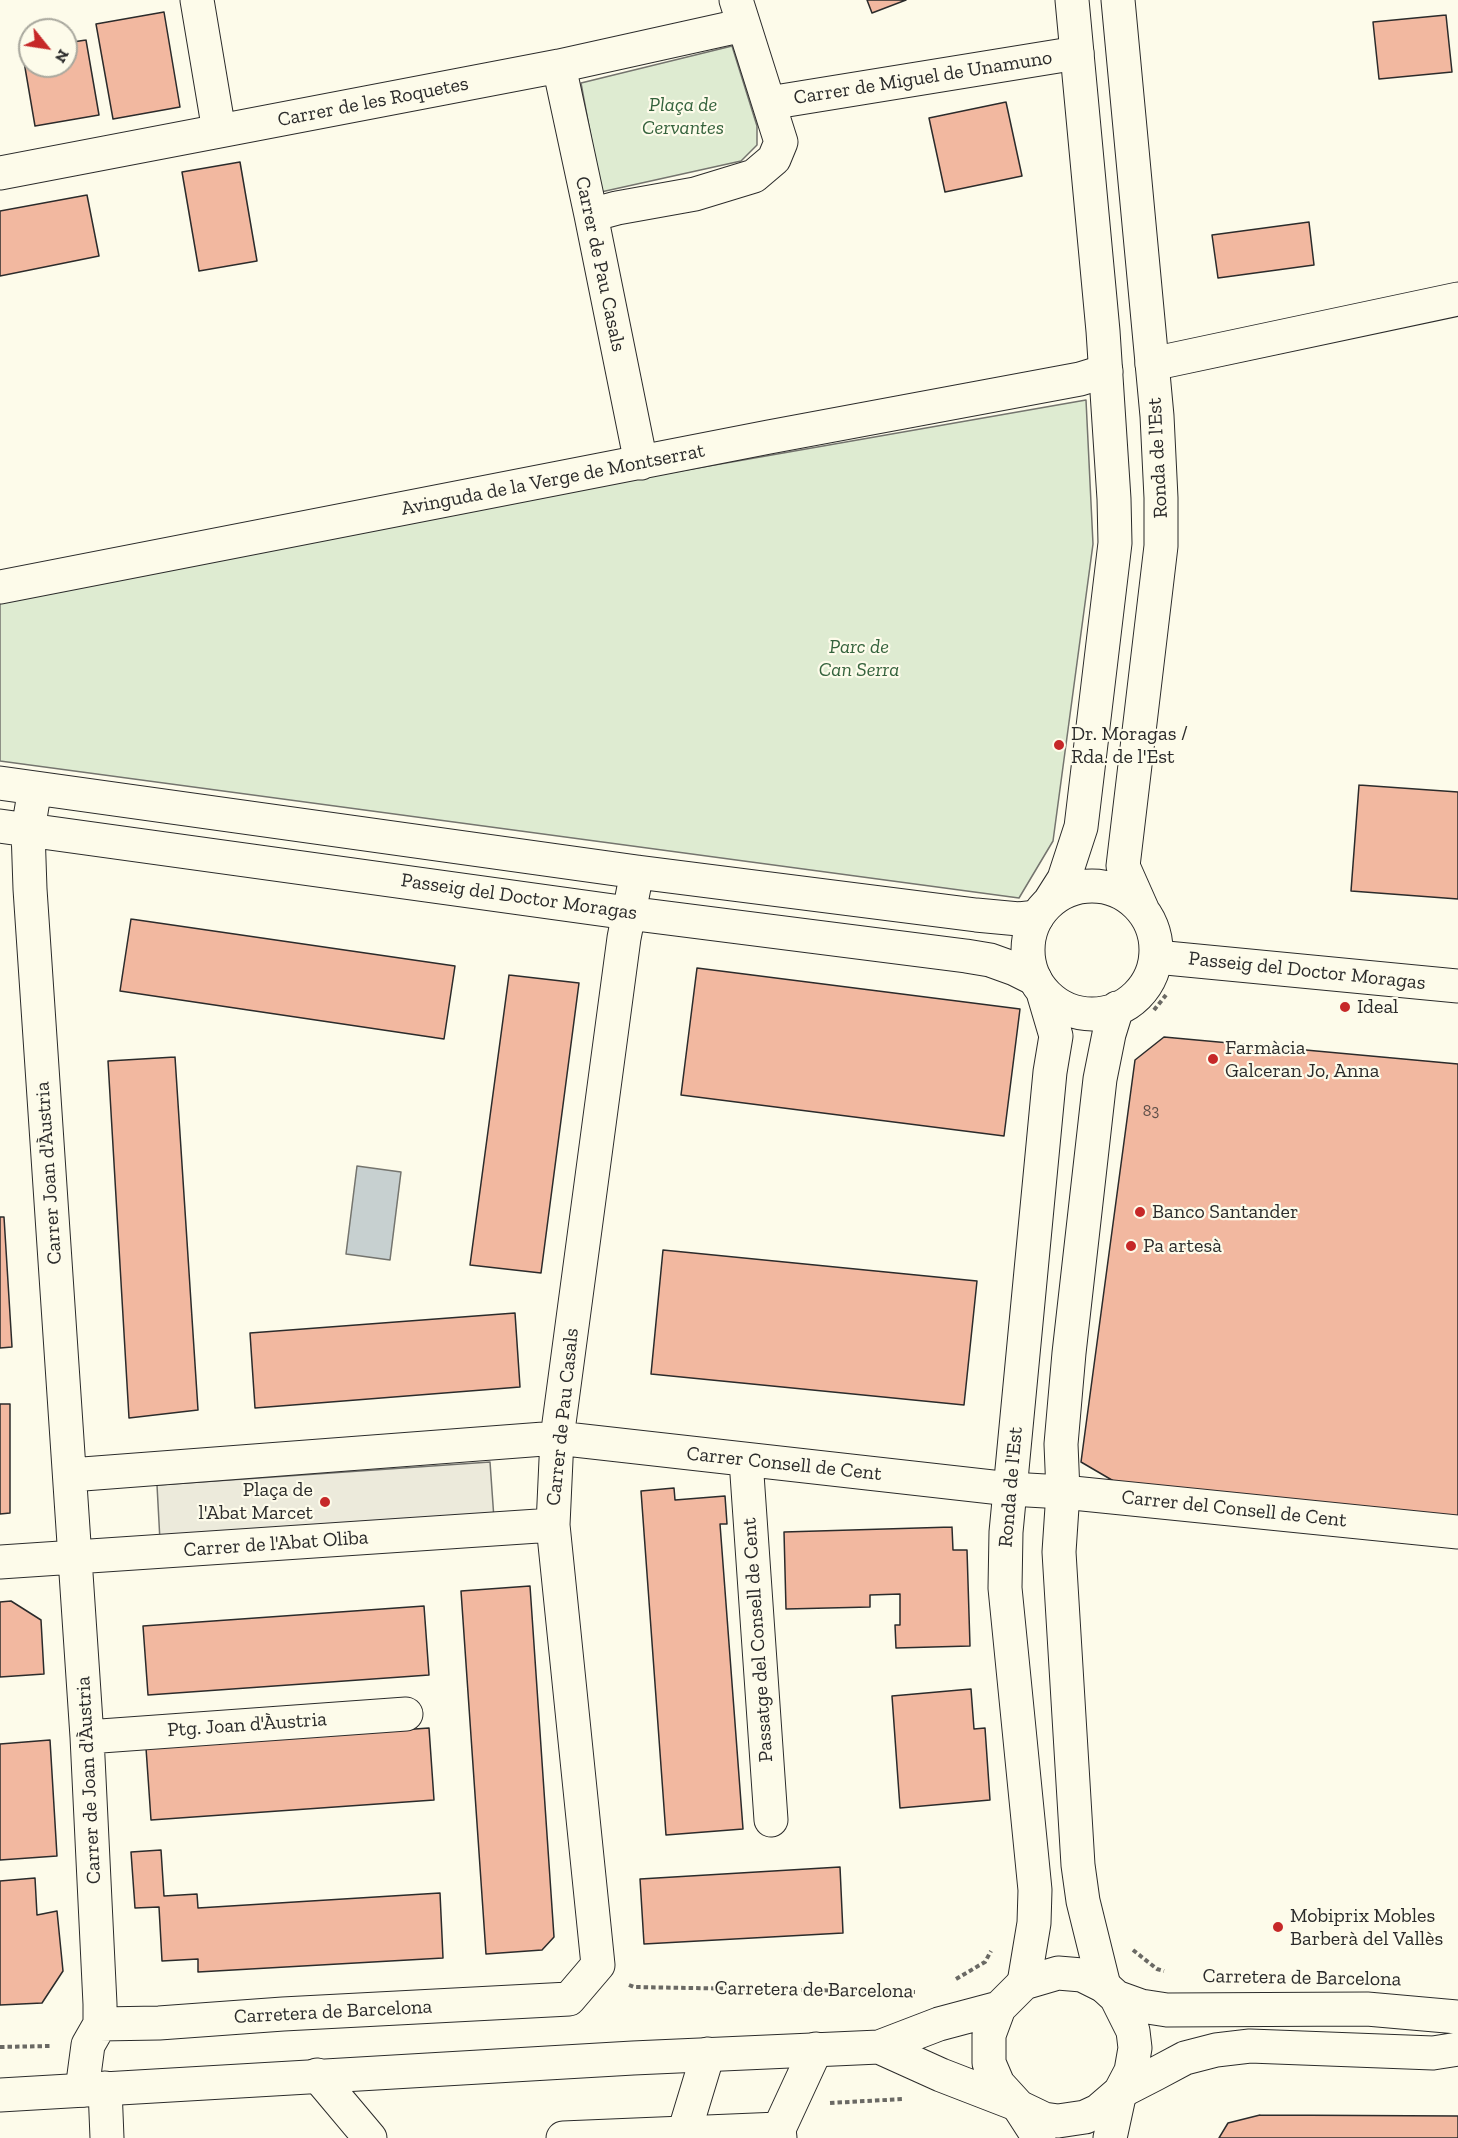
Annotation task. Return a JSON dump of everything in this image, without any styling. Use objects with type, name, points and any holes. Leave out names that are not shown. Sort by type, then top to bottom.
[{"type":"street","points":[[197,0],[219,131]]},
{"type":"street","points":[[1044,909],[1073,888],[1099,886],[1124,894],[1143,911],[1155,937],[1155,957],[1147,982],[1129,1002],[1117,1008],[1095,1014],[1072,1011],[1052,1000],[1039,985],[1029,959],[1028,948],[1032,926],[1064,879],[1081,827],[1113,555],[1114,499],[1106,371],[1072,0]]},
{"type":"street","name":"Ronda de l'Est","points":[[1118,0],[1158,416],[1161,546],[1123,866],[1143,911]]},
{"type":"street","points":[[591,215],[695,194],[754,176],[774,159],[781,142],[740,12]]},
{"type":"street","name":"Carrer de les Roquetes","points":[[0,173],[559,66],[740,12]]},
{"type":"street","name":"Carrer de Miguel de Unamuno","points":[[769,103],[1077,53]]},
{"type":"street","name":"Carrer de Pau Casals","points":[[559,66],[640,462]]},
{"type":"street","points":[[1152,364],[1458,299]]},
{"type":"street","name":"Avinguda de la Verge de Montserrat","points":[[0,587],[1080,379],[1106,371]]},
{"type":"street","name":"Passeig del Doctor Moragas","points":[[0,783],[637,872],[976,915],[1019,919],[1044,909]]},
{"type":"street","name":"Carrer Joan d'Àustria","points":[[35,788],[14,828],[31,901],[75,1557]]},
{"type":"street","name":"Passeig del Doctor Moragas","points":[[14,828],[628,913],[966,956],[1015,969],[1039,985]]},
{"type":"street","name":"Carrer de Pau Casals","points":[[598,1965],[553,1525],[557,1438],[628,913],[637,872]]},
{"type":"street","name":"Passeig del Doctor Moragas","points":[[1155,957],[1458,986]]},
{"type":"street","name":"Ronda de l'Est","points":[[1024,1983],[1032,1944],[1035,1890],[1005,1588],[1006,1532],[1050,1072],[1056,1036],[1039,985]]},
{"type":"street","points":[[1110,2138],[1120,2092],[1131,2071],[1135,2048],[1133,2031],[1110,1992],[1083,1901],[1078,1865],[1059,1552],[1063,1492],[1061,1444],[1067,1376],[1099,1090],[1109,1034],[1117,1008]]},
{"type":"street","points":[[70,1475],[557,1438]]},
{"type":"street","name":"Carrer Consell de Cent","points":[[557,1438],[1010,1489]]},
{"type":"street","name":"Passatge del Consell de Cent","points":[[746,1460],[771,1820]]},
{"type":"street","name":"Carrer del Consell de Cent","points":[[1010,1489],[1063,1492],[1458,1532]]},
{"type":"street","name":"Carrer de l'Abat Oliba","points":[[0,1562],[553,1525]]},
{"type":"street","name":"Carrer de Joan d'Àustria","points":[[75,1557],[87,1737],[96,2024]]},
{"type":"street","name":"Ptg. Joan d'Àustria","points":[[87,1737],[406,1714]]},
{"type":"street","name":"Carretera de Barcelona","points":[[96,2024],[159,2023],[569,1999],[598,1965]]},
{"type":"street","points":[[1039,2138],[1018,2106],[998,2084],[989,2063],[989,2035],[999,2008],[1024,1983],[1058,1973],[1082,1975],[1110,1992],[1141,2006],[1167,2010],[1367,2009],[1458,2017]]},
{"type":"street","name":"Carretera de Barcelona","points":[[0,2095],[708,2054],[879,2047],[939,2024],[999,2008]]},
{"type":"street","points":[[96,2024],[93,2089],[107,2138]]},
{"type":"street","points":[[1018,2106],[1044,2119],[1072,2120],[1085,2117],[1098,2111],[1120,2092],[1185,2058],[1216,2050],[1251,2046],[1433,2053],[1458,2049]]},
{"type":"street","name":"Carretera de Barcelona","points":[[879,2047],[1018,2106]]},
{"type":"street","points":[[563,2138],[684,2133],[779,2134],[816,2049]]},
{"type":"street","points":[[684,2133],[708,2054]]},
{"type":"street","points":[[317,2076],[370,2138]]},
{"type":"path","points":[[952,1981],[985,1962],[994,1945]]},
{"type":"path","points":[[1130,1948],[1157,1969],[1167,1971]]},
{"type":"path","name":"Carretera de Barcelona","points":[[598,1965],[615,1980],[634,1987],[906,1993],[920,1991]]},
{"type":"path","points":[[0,2047],[96,2024]]},
{"type":"path","points":[[825,2103],[906,2099]]},
{"type":"green space","name":"Plaça de Cervantes","points":[[732,46],[757,126],[757,145],[741,161],[601,192],[581,83]]},
{"type":"green space","name":"Parc de Can Serra","points":[[1086,400],[1093,544],[1053,841],[1019,898],[0,761],[0,590]]},
{"type":"shaded area","points":[[357,1166],[401,1172],[390,1260],[346,1254]]},
{"type":"shaded area","name":"Plaça de l'Abat Marcet","points":[[490,1462],[494,1519],[160,1541],[157,1485]]},
{"type":"building","points":[[867,0],[906,0],[872,13]]},
{"type":"building","points":[[164,12],[180,107],[113,119],[96,24]]},
{"type":"building","points":[[1446,15],[1452,72],[1379,79],[1373,22]]},
{"type":"building","points":[[86,40],[99,115],[35,126],[27,78],[78,78],[78,41]]},
{"type":"building","points":[[1006,102],[1022,176],[945,192],[929,118]]},
{"type":"building","points":[[240,162],[257,261],[199,271],[182,172]]},
{"type":"building","points":[[87,195],[99,256],[0,276],[0,211]]},
{"type":"building","points":[[1309,222],[1314,265],[1218,278],[1212,235]]},
{"type":"building","points":[[1359,785],[1458,792],[1458,899],[1351,891]]},
{"type":"building","points":[[131,919],[455,966],[444,1039],[120,991]]},
{"type":"building","points":[[697,968],[1020,1009],[1004,1136],[681,1095]]},
{"type":"building","points":[[509,975],[579,983],[541,1273],[470,1265]]},
{"type":"building","points":[[1164,1037],[1458,1064],[1458,1517],[1117,1483],[1081,1462],[1135,1060]]},
{"type":"building","points":[[175,1057],[198,1410],[129,1418],[108,1061]]},
{"type":"building","points":[[0,1217],[4,1217],[12,1347],[0,1348]]},
{"type":"building","points":[[663,1250],[977,1281],[964,1405],[651,1374]]},
{"type":"building","points":[[515,1313],[520,1387],[255,1408],[250,1333]]},
{"type":"building","points":[[0,1404],[10,1404],[10,1513],[0,1514]]},
{"type":"building","points":[[674,1488],[675,1500],[725,1496],[727,1524],[720,1524],[743,1829],[666,1835],[641,1491]]},
{"type":"building","points":[[952,1527],[953,1550],[967,1550],[970,1646],[896,1648],[895,1625],[900,1625],[900,1594],[870,1595],[870,1607],[786,1609],[784,1532]]},
{"type":"building","points":[[530,1586],[554,1937],[542,1950],[486,1954],[461,1591]]},
{"type":"building","points":[[11,1601],[41,1620],[44,1674],[0,1677],[0,1602]]},
{"type":"building","points":[[424,1606],[429,1675],[148,1695],[143,1626]]},
{"type":"building","points":[[971,1689],[974,1729],[985,1728],[990,1800],[900,1808],[892,1696]]},
{"type":"building","points":[[429,1728],[434,1800],[151,1820],[146,1748]]},
{"type":"building","points":[[50,1740],[57,1856],[0,1860],[0,1744]]},
{"type":"building","points":[[161,1850],[164,1896],[197,1894],[198,1908],[440,1893],[443,1958],[198,1972],[198,1959],[162,1961],[159,1907],[135,1908],[131,1852]]},
{"type":"building","points":[[840,1867],[843,1933],[644,1944],[640,1879]]},
{"type":"building","points":[[35,1878],[37,1915],[57,1911],[63,1971],[42,2003],[0,2005],[0,1881]]},
{"type":"building","points":[[1260,2115],[1458,2116],[1458,2138],[1219,2138],[1228,2123]]},
{"type":"place","name":"Dr. Moragas / Rda. de l'Est","points":[[1059,745]]},
{"type":"place","name":"Ideal","points":[[1345,1007]]},
{"type":"place","name":"Farmàcia Galceran Jo, Anna","points":[[1213,1059]]},
{"type":"place","name":"Banco Santander","points":[[1140,1212]]},
{"type":"place","name":"Pa artesà","points":[[1131,1246]]},
{"type":"place","name":"Plaça de l'Abat Marcet","points":[[325,1502]]},
{"type":"place","name":"Mobiprix Mobles Barberà del Vallès","points":[[1278,1927]]}]
